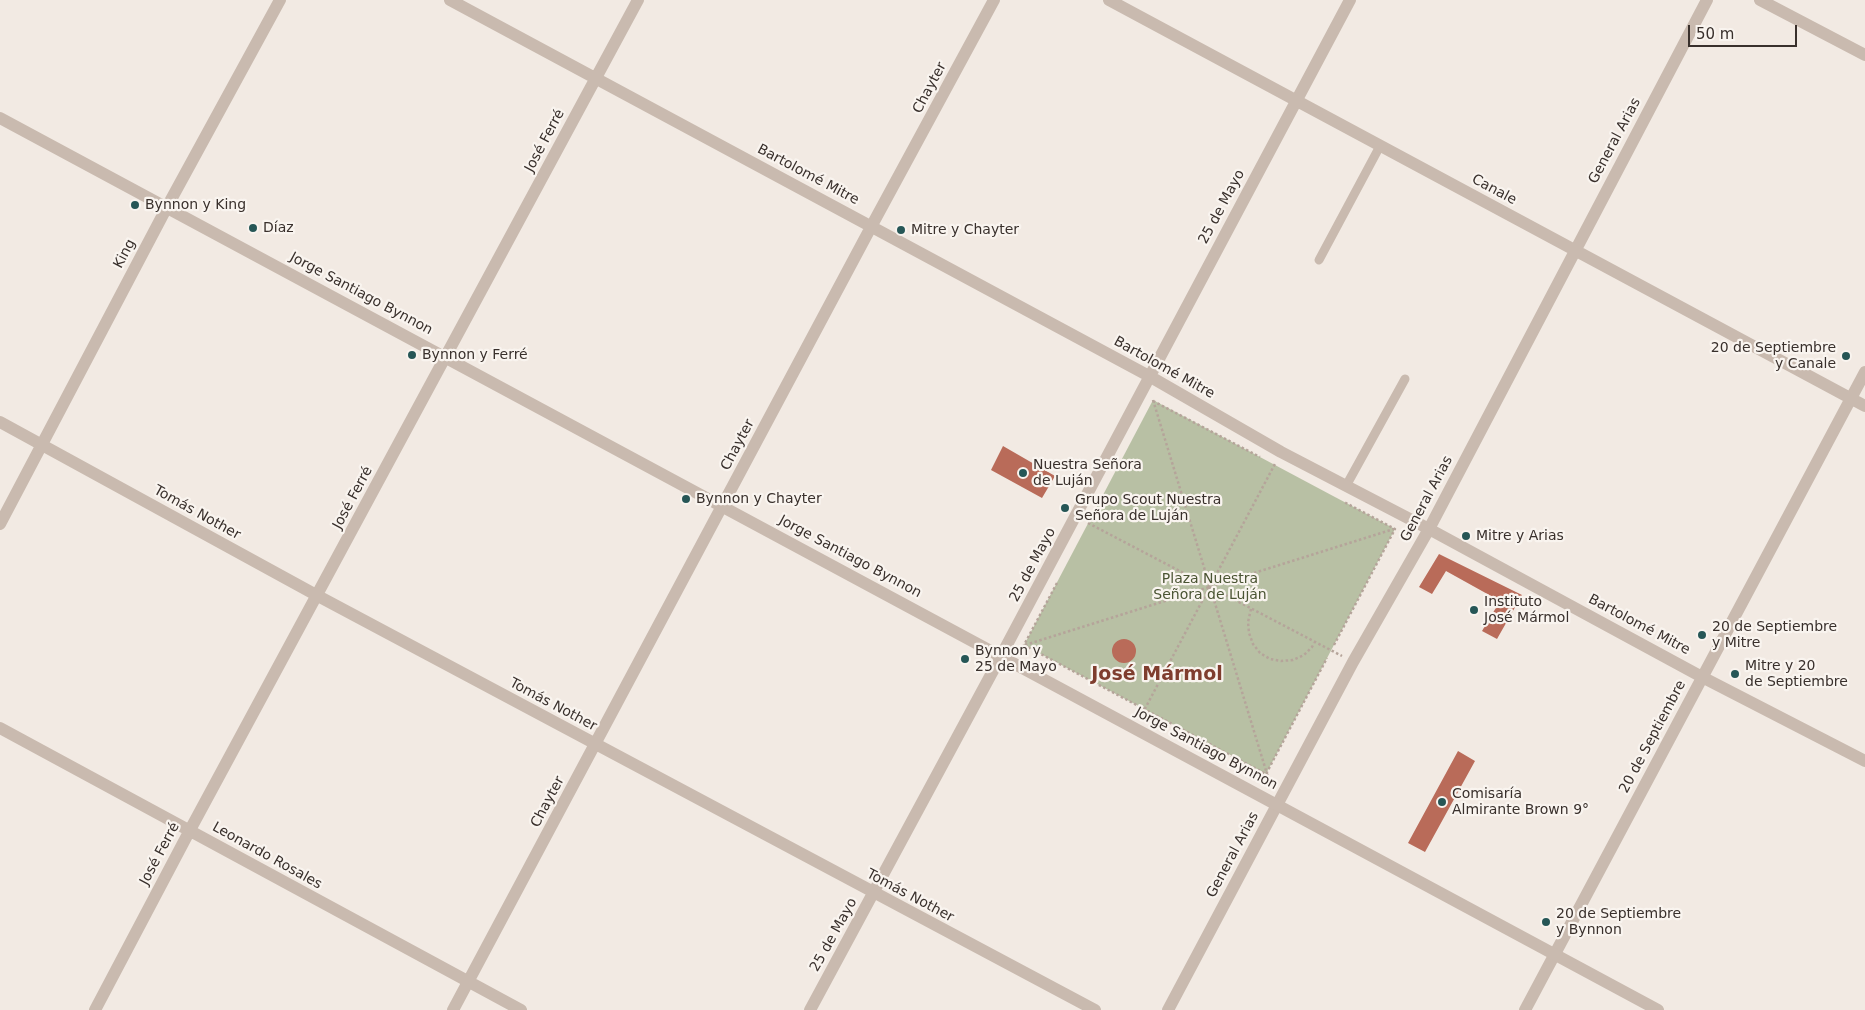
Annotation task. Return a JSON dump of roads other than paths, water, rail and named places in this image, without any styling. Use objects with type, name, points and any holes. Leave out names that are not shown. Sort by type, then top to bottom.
[{"type":"street","name":"King","points":[[0,524],[167,207],[280,0]]},
{"type":"street","name":"Bartolomé Mitre","points":[[450,0],[1149,376],[1281,452],[1429,529],[1702,677],[1865,760]]},
{"type":"street","name":"José Ferré","points":[[95,1010],[190,830],[638,0]]},
{"type":"street","name":"Chayter","points":[[453,1010],[994,0]]},
{"type":"street","name":"Canale","points":[[1109,0],[1865,406]]},
{"type":"street","name":"25 de Mayo","points":[[810,1010],[874,894],[1350,0]]},
{"type":"street","name":"General Arias","points":[[1168,1010],[1353,662],[1429,529],[1707,0]]},
{"type":"street","points":[[1760,0],[1865,55]]},
{"type":"street","name":"Jorge Santiago Bynnon","points":[[0,118],[1658,1010]]},
{"type":"street","name":"20 de Septiembre","points":[[1525,1010],[1865,372]]},
{"type":"street","name":"Tomás Nother","points":[[0,422],[318,596],[874,894],[1095,1010]]},
{"type":"street","name":"Leonardo Rosales","points":[[0,728],[521,1010]]},
{"type":"lane","points":[[1319,260],[1380,146]]},
{"type":"lane","points":[[1346,486],[1405,379]]},
{"type":"place","name":"Bynnon y King","points":[[135,205]]},
{"type":"place","name":"Díaz","points":[[253,228]]},
{"type":"place","name":"Mitre y Chayter","points":[[901,230]]},
{"type":"place","name":"Bynnon y Ferré","points":[[412,355]]},
{"type":"place","name":"20 de Septiembre y Canale","points":[[1846,356]]},
{"type":"place","name":"Nuestra Señora de Luján","points":[[1023,473]]},
{"type":"place","name":"Bynnon y Chayter","points":[[686,499]]},
{"type":"place","name":"Grupo Scout Nuestra Señora de Luján","points":[[1065,508]]},
{"type":"place","name":"Mitre y Arias","points":[[1466,536]]},
{"type":"place","name":"Instituto José Mármol","points":[[1474,610]]},
{"type":"place","name":"20 de Septiembre y Mitre","points":[[1702,635]]},
{"type":"place","name":"Bynnon y 25 de Mayo","points":[[965,659]]},
{"type":"place","name":"Mitre y 20 de Septiembre","points":[[1735,674]]},
{"type":"place","name":"Comisaría Almirante Brown 9°","points":[[1442,802]]},
{"type":"place","name":"20 de Septiembre y Bynnon","points":[[1546,922]]},
{"type":"district","name":"José Mármol","points":[[1157,675]]},
{"type":"park label","name":"Plaza Nuestra Señora de Luján","points":[[1210,588]]}]
